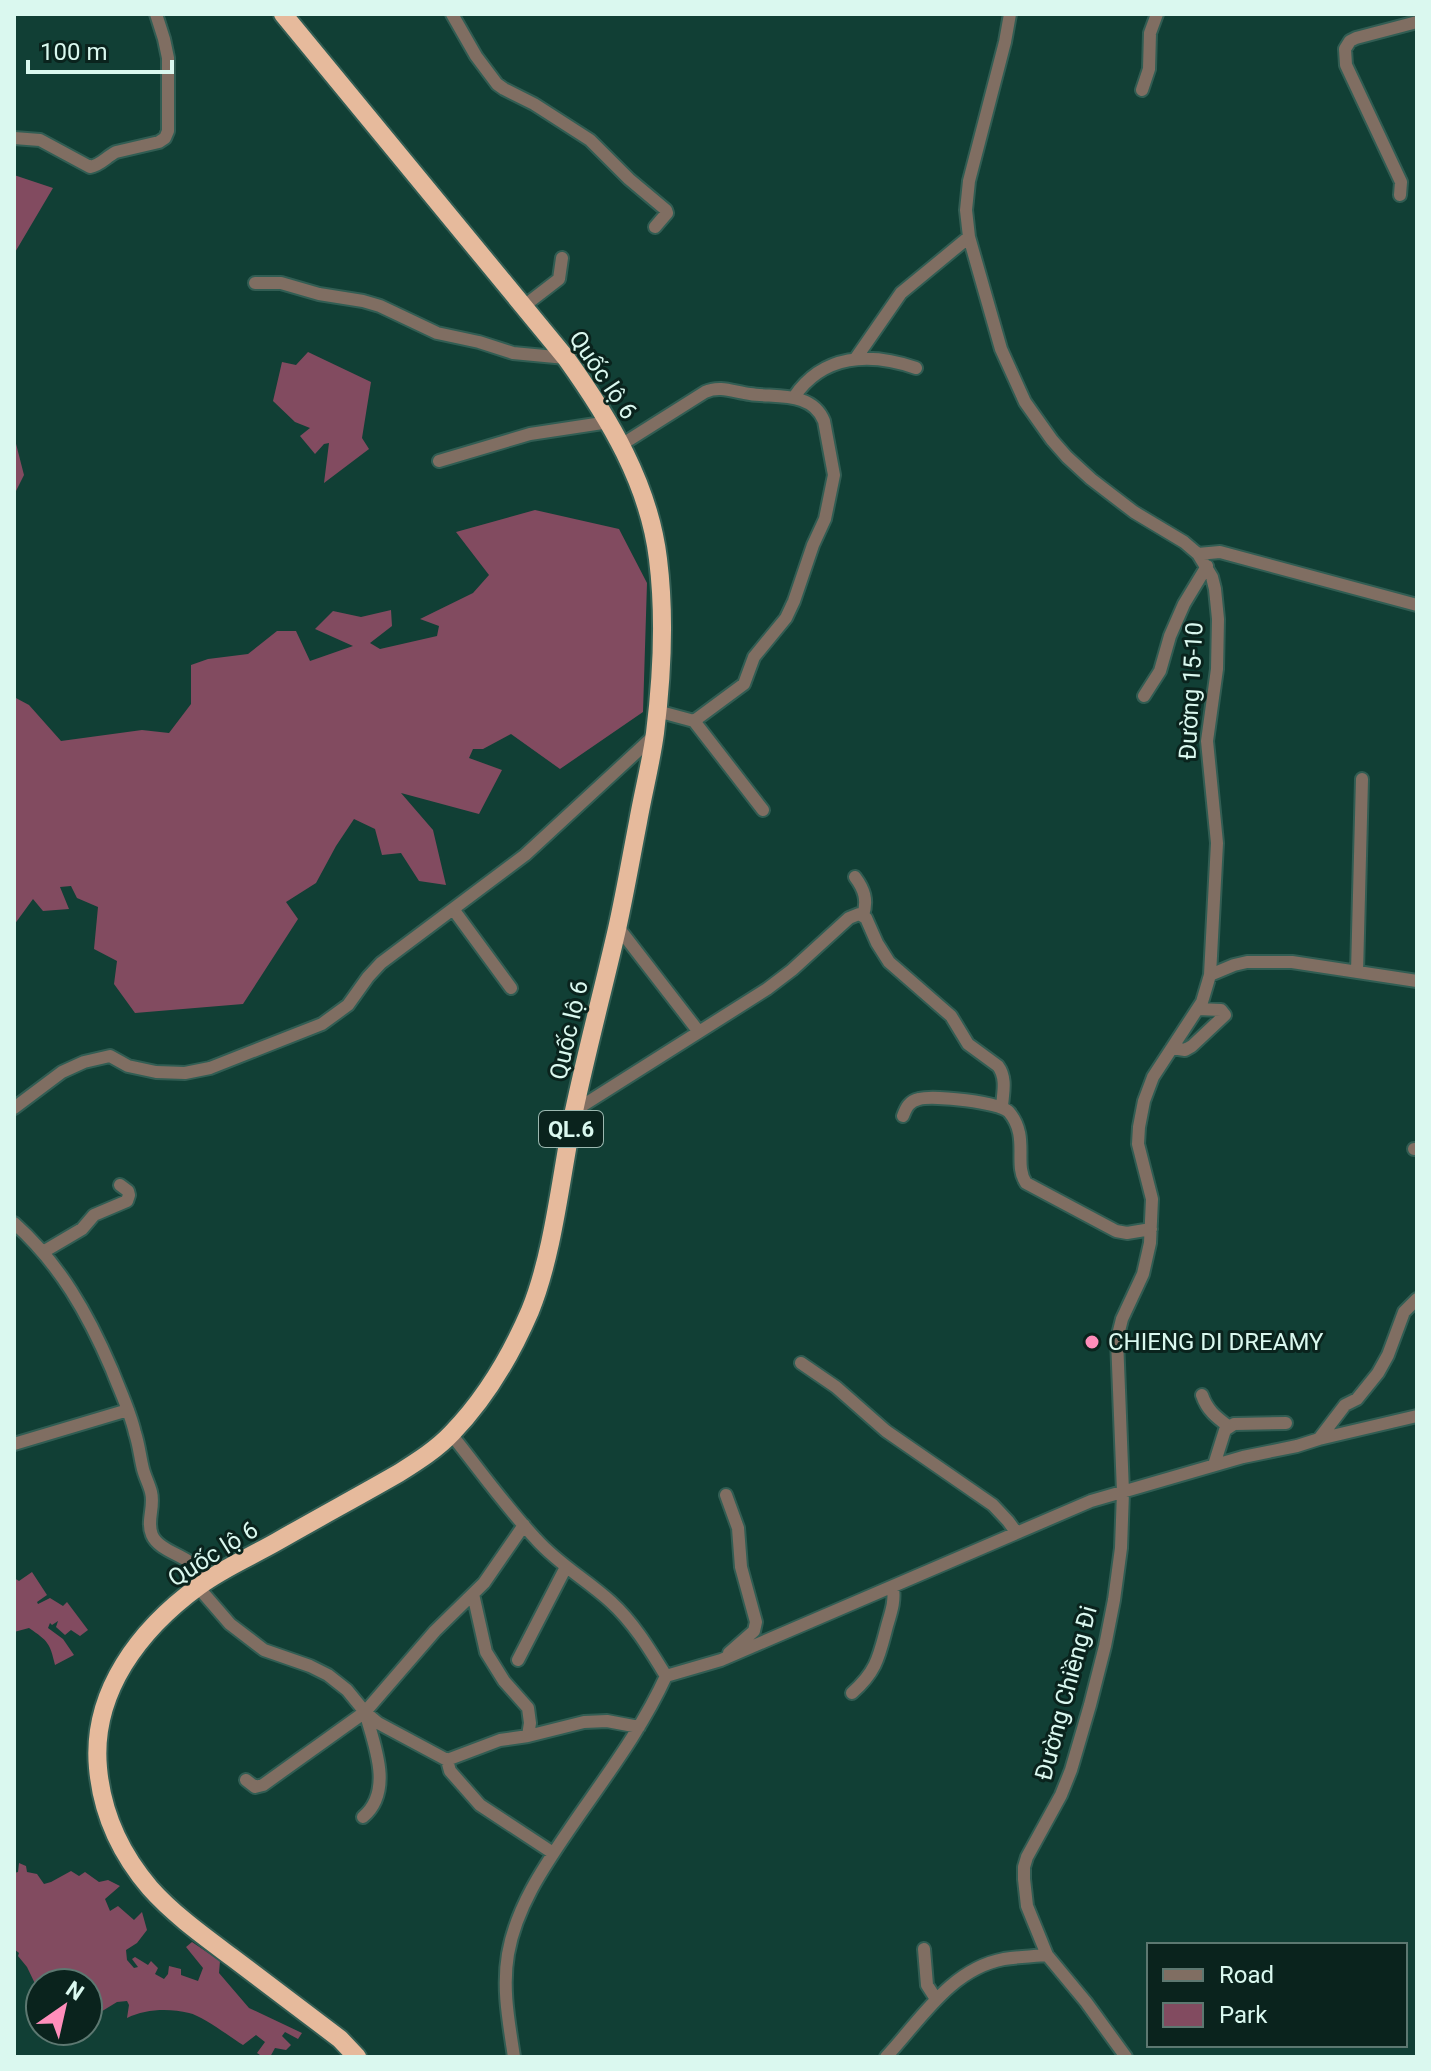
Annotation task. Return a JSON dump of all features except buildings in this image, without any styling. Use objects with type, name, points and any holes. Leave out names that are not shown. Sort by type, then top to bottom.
[{"type":"highway","name":"Quốc lộ 6","points":[[283,14],[566,358],[609,422],[637,478],[651,519],[661,584],[661,649],[655,735],[617,926],[574,1111],[546,1258],[530,1310],[498,1373],[451,1434],[399,1473],[204,1583],[155,1622],[118,1674],[100,1718],[97,1760],[101,1792],[109,1821],[135,1869],[151,1889],[191,1926],[340,2039],[357,2057]]},
{"type":"street","points":[[14,138],[40,140],[90,167],[97,166],[116,152],[165,138],[168,131],[168,58],[156,14]]},
{"type":"street","points":[[452,14],[476,56],[497,84],[590,140],[666,210],[667,213],[655,227]]},
{"type":"street","name":"Đường 15-10","points":[[1010,14],[967,191],[966,210],[969,237],[1004,358],[1037,421],[1067,457],[1147,521],[1184,542],[1198,554],[1207,566],[1215,589],[1217,669],[1207,741],[1217,843],[1210,975],[1207,991],[1198,1009],[1149,1085],[1139,1127],[1139,1152],[1152,1199],[1151,1229],[1145,1267],[1122,1319],[1117,1339],[1123,1492]]},
{"type":"street","points":[[1142,90],[1149,69],[1150,33],[1157,14]]},
{"type":"street","points":[[1400,195],[1401,182],[1346,65],[1345,49],[1356,38],[1417,22]]},
{"type":"street","points":[[856,358],[901,293],[969,237]]},
{"type":"street","points":[[524,306],[559,279],[562,258]]},
{"type":"street","points":[[255,283],[281,283],[319,294],[363,301],[437,333],[513,353],[566,358]]},
{"type":"street","points":[[794,397],[806,381],[819,371],[856,358],[916,368]]},
{"type":"street","points":[[621,445],[710,390],[720,388],[754,395],[794,397],[813,406],[824,421],[834,470],[825,519],[789,612],[754,657],[744,684],[694,721]]},
{"type":"street","points":[[439,461],[530,434],[609,422]]},
{"type":"street","points":[[1198,554],[1220,552],[1417,605]]},
{"type":"street","points":[[1144,696],[1160,671],[1180,612],[1207,566]]},
{"type":"street","points":[[657,711],[694,721],[763,810]]},
{"type":"street","points":[[14,1108],[62,1072],[84,1062],[110,1056],[139,1069],[185,1073],[210,1068],[322,1024],[348,1005],[381,963],[525,855],[655,735]]},
{"type":"street","points":[[1357,972],[1362,779]]},
{"type":"street","points":[[855,877],[864,892],[863,915]]},
{"type":"street","points":[[453,909],[511,988]]},
{"type":"street","points":[[574,1111],[784,977],[849,918],[863,915]]},
{"type":"street","points":[[863,915],[889,962],[951,1016],[968,1044],[1002,1071],[1002,1106]]},
{"type":"street","points":[[617,926],[699,1032]]},
{"type":"street","points":[[1210,975],[1253,961],[1310,963],[1417,981]]},
{"type":"street","points":[[1172,1048],[1188,1049],[1225,1015],[1221,1010],[1198,1009]]},
{"type":"street","points":[[903,1116],[908,1105],[919,1098],[967,1100],[1002,1106],[1019,1131],[1021,1171],[1026,1183],[1116,1231],[1127,1233],[1151,1229]]},
{"type":"street","points":[[43,1252],[82,1229],[94,1215],[127,1201],[128,1191],[120,1185]]},
{"type":"street","points":[[14,1223],[43,1252],[72,1289],[88,1317],[136,1435],[142,1467],[152,1495],[152,1535],[159,1544],[191,1563],[230,1624],[264,1650],[328,1675],[385,1728],[447,1760],[450,1771],[480,1805],[553,1853]]},
{"type":"street","points":[[1319,1439],[1345,1405],[1357,1399],[1378,1373],[1404,1312],[1417,1299]]},
{"type":"street","points":[[801,1363],[827,1380],[886,1431],[993,1505],[1016,1532]]},
{"type":"street","points":[[1202,1395],[1211,1413],[1228,1426]]},
{"type":"street","points":[[14,1444],[128,1410]]},
{"type":"street","points":[[514,2057],[505,1995],[507,1957],[518,1916],[553,1853],[639,1727],[666,1676],[721,1660],[1091,1501],[1243,1457],[1417,1416]]},
{"type":"street","points":[[1214,1465],[1228,1426],[1286,1423]]},
{"type":"street","points":[[451,1434],[546,1550],[622,1613],[639,1633],[666,1676]]},
{"type":"street","name":"Đường Chiềng Đi","points":[[1123,1492],[1121,1548],[1114,1600],[1090,1705],[1061,1795],[1024,1867],[1027,1906],[1047,1955],[1126,2057]]},
{"type":"street","points":[[721,1660],[754,1631],[756,1622],[741,1567],[738,1528],[726,1495]]},
{"type":"street","points":[[246,1780],[255,1787],[263,1785],[365,1712],[435,1631],[490,1575],[524,1525]]},
{"type":"street","points":[[518,1660],[566,1567]]},
{"type":"street","points":[[852,1693],[864,1682],[880,1655],[894,1602],[893,1588]]},
{"type":"street","points":[[473,1594],[486,1652],[504,1681],[528,1708],[528,1736]]},
{"type":"street","points":[[363,1817],[376,1801],[380,1773],[365,1712]]},
{"type":"street","points":[[447,1760],[500,1740],[591,1721],[639,1727]]},
{"type":"street","points":[[924,1949],[927,1985],[936,1999]]},
{"type":"street","points":[[886,2057],[936,1999],[970,1973],[994,1962],[1047,1955]]},
{"type":"green space","points":[[14,175],[53,188],[14,254]]},
{"type":"green space","points":[[308,352],[371,382],[362,438],[369,449],[324,483],[329,443],[315,454],[300,436],[310,428],[295,422],[273,401],[282,362],[296,365]]},
{"type":"green space","points":[[14,436],[24,475],[14,495]]},
{"type":"green space","points":[[535,510],[619,529],[647,583],[643,712],[560,769],[511,734],[483,749],[473,749],[469,758],[502,770],[479,814],[401,793],[433,830],[446,885],[419,881],[401,853],[382,855],[375,829],[354,819],[316,883],[286,902],[298,919],[243,1004],[135,1013],[114,984],[117,961],[94,949],[98,907],[77,898],[71,886],[60,887],[69,909],[43,911],[33,899],[14,925],[14,697],[29,705],[61,741],[142,730],[169,733],[191,704],[191,665],[208,659],[248,654],[277,631],[296,631],[310,661],[353,646],[315,629],[333,611],[361,617],[391,610],[392,626],[370,643],[380,649],[437,636],[439,626],[420,619],[473,593],[489,575],[456,532]]},
{"type":"green space","points":[[32,1572],[47,1595],[38,1604],[50,1598],[63,1606],[67,1602],[88,1630],[80,1636],[71,1630],[65,1635],[56,1627],[58,1621],[52,1625],[50,1623],[48,1628],[63,1639],[74,1655],[55,1665],[50,1647],[40,1636],[29,1628],[14,1632],[14,1578],[19,1581]]},
{"type":"green space","points":[[19,1863],[26,1866],[27,1872],[37,1874],[44,1884],[71,1871],[79,1876],[85,1872],[99,1882],[108,1880],[120,1886],[105,1899],[110,1911],[118,1906],[134,1920],[142,1912],[147,1930],[137,1943],[126,1950],[127,1960],[134,1968],[138,1967],[132,1959],[135,1957],[148,1965],[151,1961],[158,1968],[155,1974],[164,1979],[169,1966],[181,1969],[181,1975],[198,1981],[203,1968],[186,1947],[192,1942],[220,1961],[219,1973],[249,2008],[302,2033],[298,2039],[285,2032],[282,2036],[291,2045],[286,2050],[275,2048],[270,2057],[263,2057],[257,2053],[265,2042],[256,2035],[243,2045],[209,2022],[189,2013],[157,2010],[127,2018],[127,2001],[117,2002],[104,2010],[104,1967],[27,1967],[14,1949],[14,1873],[18,1872]]},
{"type":"place","name":"CHIENG DI DREAMY","points":[[1092,1342]]}]
